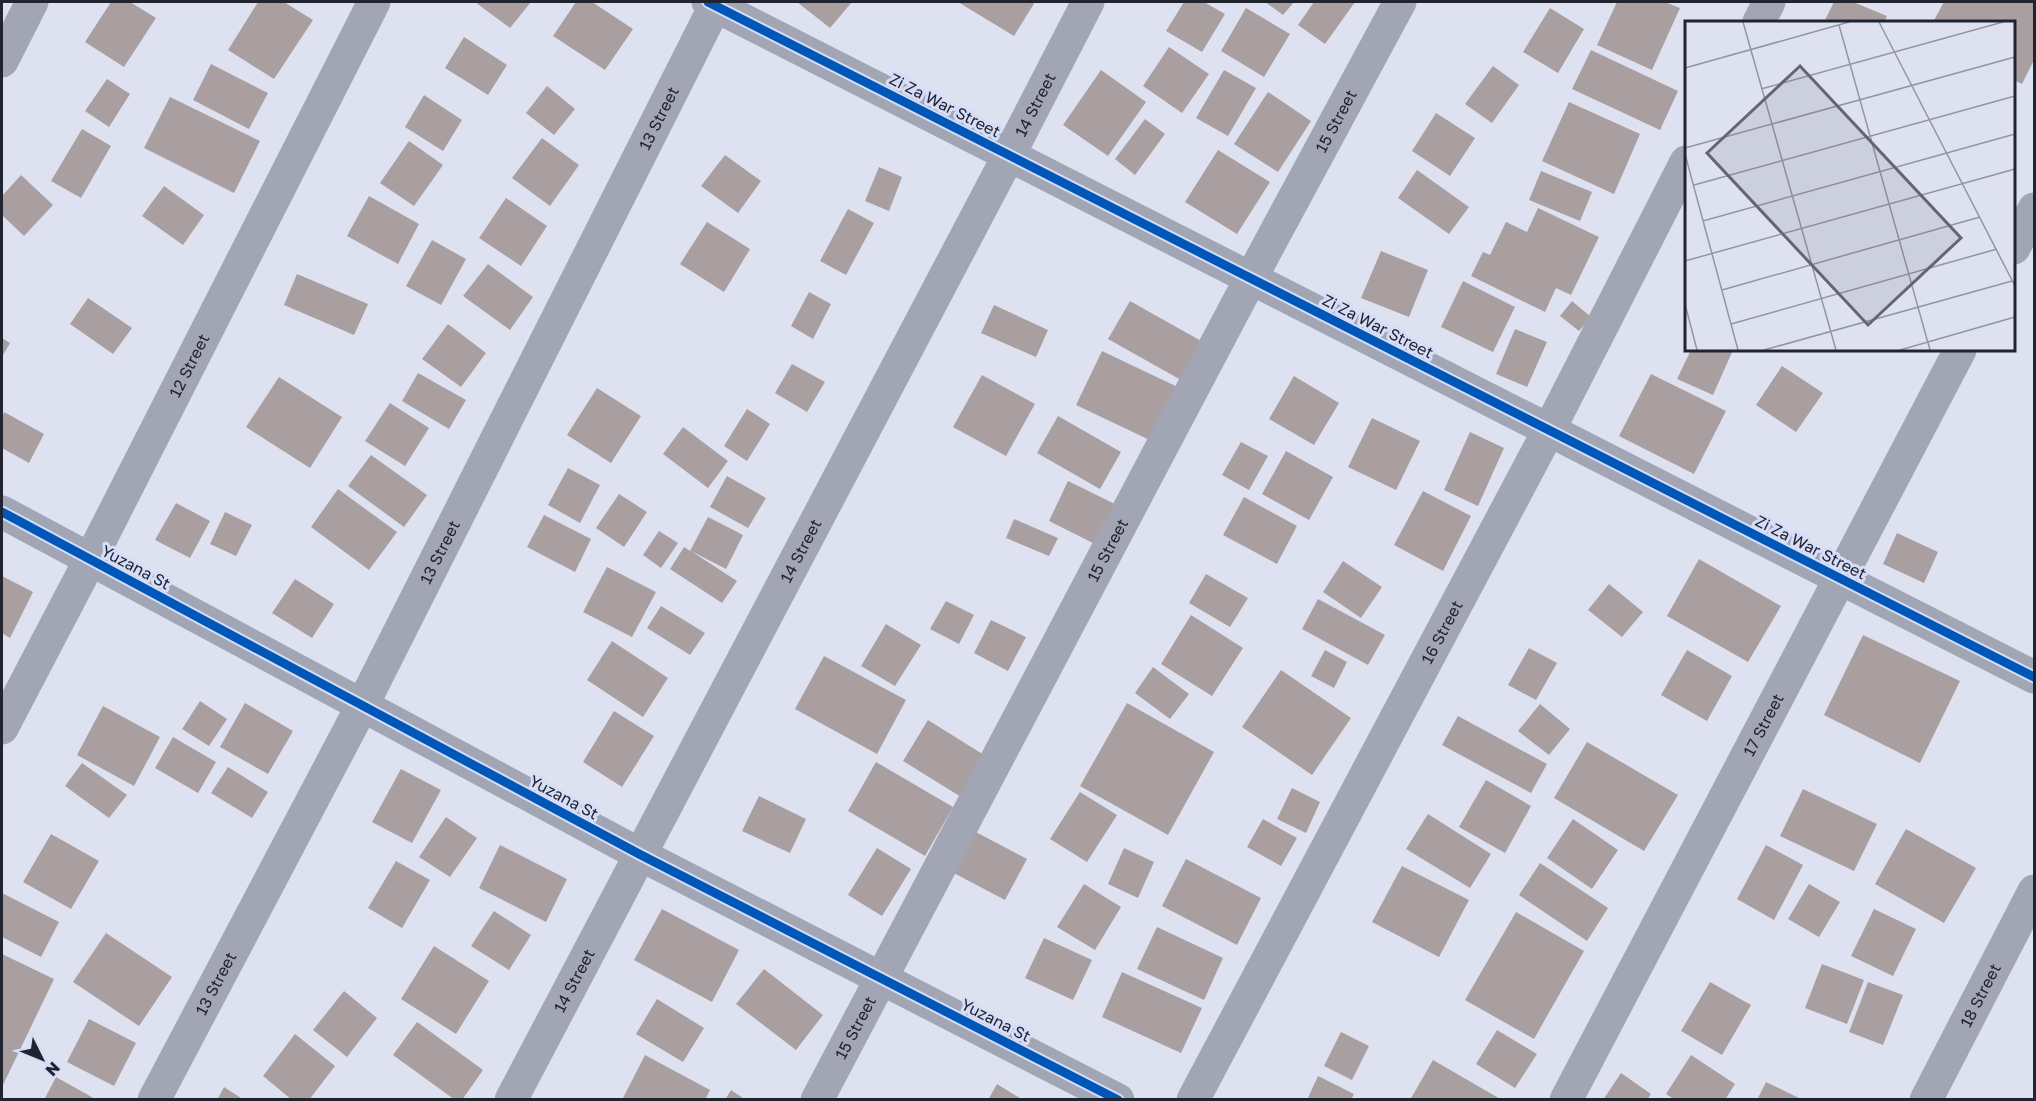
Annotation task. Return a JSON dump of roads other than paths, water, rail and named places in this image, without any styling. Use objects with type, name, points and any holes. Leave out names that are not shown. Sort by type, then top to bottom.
[{"type":"street","points":[[2,61],[32,2]]},
{"type":"street","name":"12 Street","points":[[2,728],[374,2]]},
{"type":"street","name":"14 Street","points":[[511,1100],[1088,2]]},
{"type":"street","name":"15 Street","points":[[817,1100],[1251,278],[1400,2]]},
{"type":"street","points":[[1760,21],[1769,2]]},
{"type":"street","name":"Zi Za War Street","points":[[713,3],[2034,677]]},
{"type":"street","name":"13 Street","points":[[154,1100],[362,706],[713,3]]},
{"type":"street","name":"16 Street","points":[[1193,1100],[1549,430],[1685,164]]},
{"type":"street","points":[[2015,245],[2034,209]]},
{"type":"street","name":"17 Street","points":[[1566,1100],[1959,351]]},
{"type":"street","name":"Yuzana St","points":[[2,512],[641,855],[1118,1100]]},
{"type":"street","name":"18 Street","points":[[1926,1100],[2034,891]]}]
